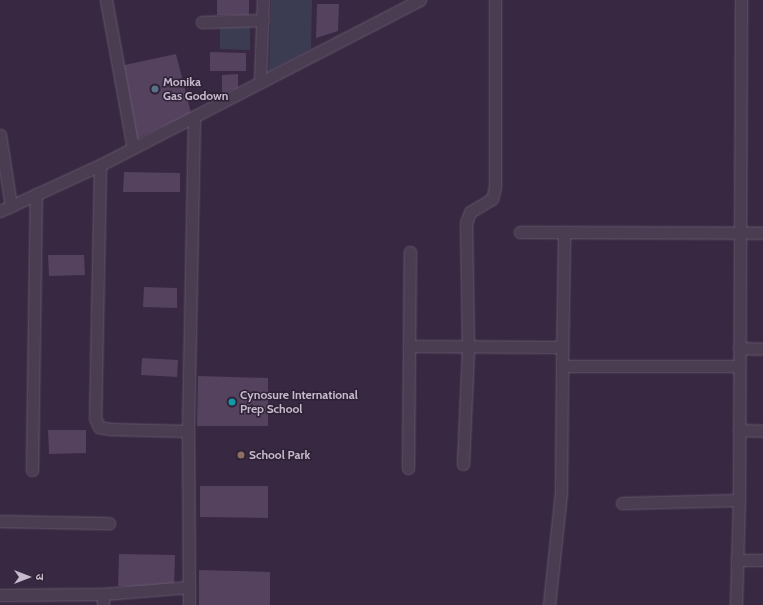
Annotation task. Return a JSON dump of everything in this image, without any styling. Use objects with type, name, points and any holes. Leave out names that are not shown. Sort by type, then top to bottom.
[{"type":"street","points":[[106,0],[133,148]]},
{"type":"street","points":[[260,82],[263,0]]},
{"type":"street","points":[[0,211],[100,165],[420,0]]},
{"type":"street","points":[[463,464],[468,348],[467,217],[470,212],[492,199],[495,187],[495,0]]},
{"type":"street","points":[[736,605],[739,500],[741,0]]},
{"type":"street","points":[[202,22],[263,20]]},
{"type":"street","points":[[189,605],[188,431],[194,117]]},
{"type":"street","points":[[0,135],[11,206]]},
{"type":"street","points":[[100,165],[95,418],[99,427],[188,431]]},
{"type":"street","points":[[32,470],[36,194]]},
{"type":"street","points":[[520,232],[763,233]]},
{"type":"street","points":[[548,605],[562,492],[564,232]]},
{"type":"street","points":[[408,468],[410,252]]},
{"type":"street","points":[[409,346],[468,348],[562,347]]},
{"type":"street","points":[[739,348],[763,348]]},
{"type":"street","points":[[562,366],[739,366]]},
{"type":"street","points":[[739,430],[763,431]]},
{"type":"street","points":[[622,502],[739,500]]},
{"type":"street","points":[[0,521],[109,523]]},
{"type":"street","points":[[737,560],[763,560]]},
{"type":"street","points":[[0,595],[103,600],[189,588]]},
{"type":"shaded area","points":[[271,0],[312,0],[311,49],[269,71]]},
{"type":"shaded area","points":[[220,26],[250,26],[250,50],[220,49]]},
{"type":"building","points":[[217,0],[249,0],[249,15],[217,15]]},
{"type":"building","points":[[317,4],[339,4],[338,31],[316,38]]},
{"type":"building","points":[[210,52],[246,53],[246,71],[210,71]]},
{"type":"building","name":"Monika Gas Godown","points":[[176,54],[191,113],[136,139],[120,66]]},
{"type":"building","points":[[238,74],[238,88],[222,94],[222,75]]},
{"type":"building","points":[[124,172],[180,173],[180,192],[123,192]]},
{"type":"building","points":[[48,255],[84,255],[85,275],[49,276]]},
{"type":"building","points":[[144,287],[177,288],[177,308],[143,307]]},
{"type":"building","points":[[142,358],[178,360],[177,377],[141,375]]},
{"type":"building","name":"Cynosure International Prep School","points":[[198,376],[268,378],[268,426],[197,426]]},
{"type":"building","points":[[48,430],[86,430],[86,453],[49,454]]},
{"type":"building","points":[[200,486],[268,486],[268,518],[200,517]]},
{"type":"building","points":[[119,554],[175,555],[174,588],[118,586]]},
{"type":"building","points":[[199,570],[270,572],[270,605],[199,605]]},
{"type":"place","name":"Monika Gas Godown","points":[[155,89]]},
{"type":"place","name":"Cynosure International Prep School","points":[[232,402]]},
{"type":"place","name":"School Park","points":[[241,455]]}]
